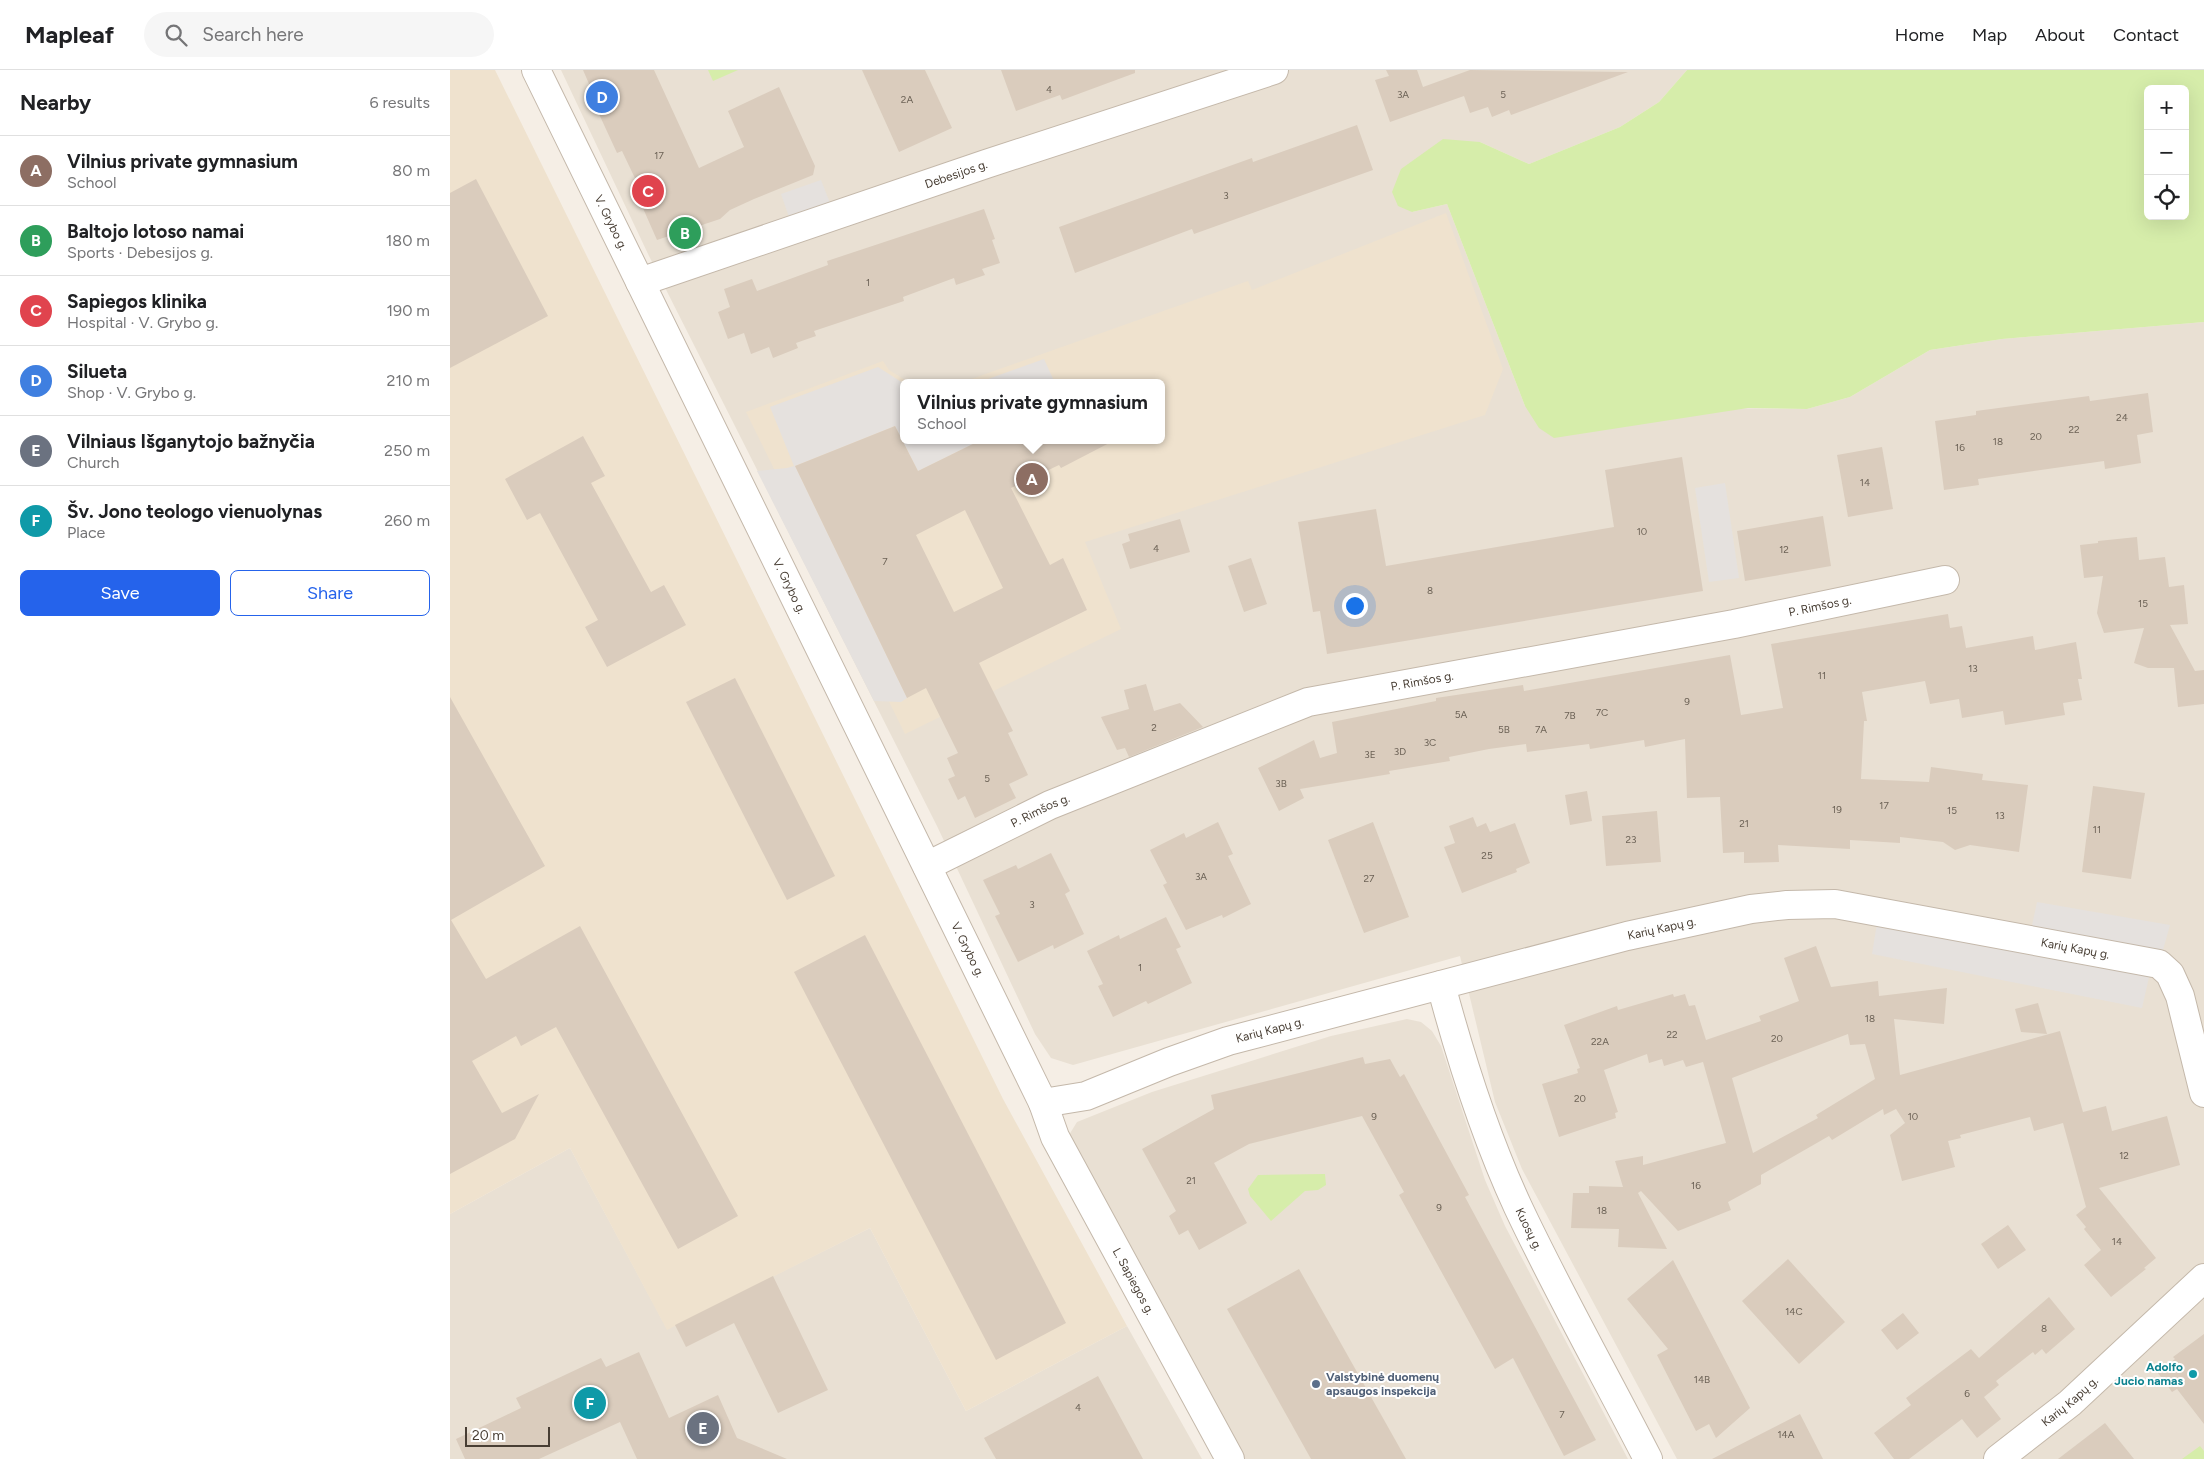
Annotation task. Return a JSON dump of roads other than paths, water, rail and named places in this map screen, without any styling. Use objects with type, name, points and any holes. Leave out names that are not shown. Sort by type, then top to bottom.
[{"type":"street","name":"V. Grybo g.","points":[[536,70],[1043,1102]]},
{"type":"street","name":"Debesijos g.","points":[[640,282],[986,164],[1274,70]]},
{"type":"street","name":"P. Rimšos g.","points":[[927,866],[1050,805],[1308,702],[1734,624],[1945,580]]},
{"type":"street","name":"Karių Kapų g.","points":[[1043,1102],[1086,1096],[1169,1062],[1228,1041],[1627,936],[1751,909],[1787,905],[1835,904],[2159,964],[2170,974],[2180,996],[2204,1093]]},
{"type":"street","name":"Kuosų g.","points":[[1441,985],[1456,1042],[1517,1206],[1648,1459]]},
{"type":"street","name":"L. Sapiegos g.","points":[[1043,1102],[1055,1137],[1230,1459]]},
{"type":"street","name":"Karių Kapų g.","points":[[1998,1459],[2070,1403],[2204,1278]]},
{"type":"place","name":"Silueta","points":[[602,97]]},
{"type":"place","name":"Sapiegos klinika","points":[[648,191]]},
{"type":"place","name":"Baltojo lotoso namai","points":[[685,233]]},
{"type":"place","name":"Vilnius private gymnasium","points":[[1032,479]]},
{"type":"place","name":"Adolfo Jucio namas","points":[[2193,1374]]},
{"type":"place","name":"Valstybinė duomenų apsaugos inspekcija","points":[[1316,1384]]},
{"type":"place","name":"Šv. Jono teologo vienuolynas","points":[[590,1403]]},
{"type":"place","name":"Vilniaus Išganytojo bažnyčia","points":[[703,1428]]}]
